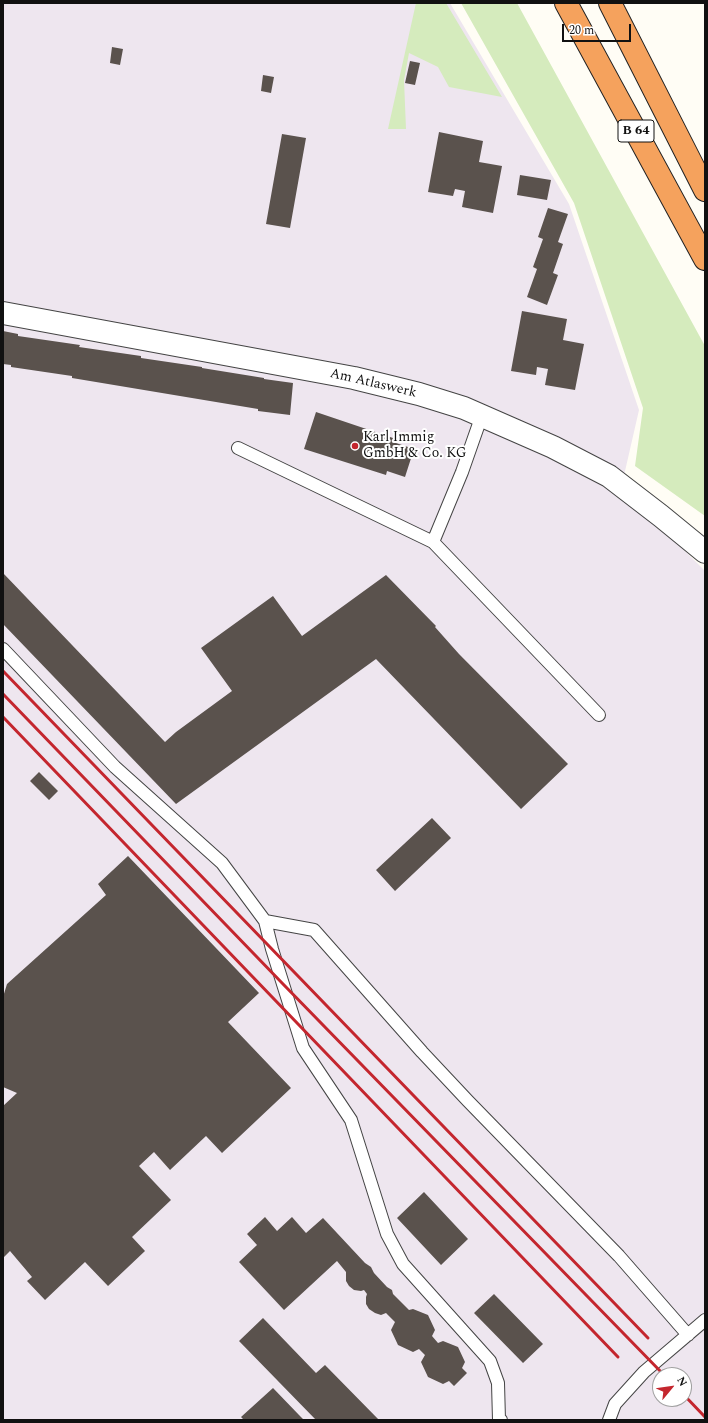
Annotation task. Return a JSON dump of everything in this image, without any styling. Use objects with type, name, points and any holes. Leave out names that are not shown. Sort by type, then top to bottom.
[{"type":"highway","name":"B 64","points":[[566,3],[705,259]]},
{"type":"highway","name":"B 64","points":[[610,3],[705,190]]},
{"type":"street","name":"Am Atlaswerk","points":[[3,313],[361,380],[419,394],[464,408],[553,447],[609,476],[705,552]]},
{"type":"lane","points":[[432,542],[462,472],[482,415]]},
{"type":"lane","points":[[238,448],[432,542],[599,715]]},
{"type":"lane","points":[[3,649],[115,767],[222,864],[265,921],[272,949],[303,1048],[351,1120],[387,1234],[403,1264],[490,1361],[498,1383],[500,1420]]},
{"type":"lane","points":[[265,921],[314,930],[422,1052],[619,1256],[688,1335]]},
{"type":"lane","points":[[609,1420],[615,1404],[644,1372],[705,1320]]},
{"type":"shaded area","points":[[3,3],[450,3],[569,204],[639,410],[620,493],[669,535],[705,571],[705,1420],[3,1420]]},
{"type":"green space","points":[[416,3],[446,3],[502,97],[449,87],[438,67],[409,53],[404,80],[406,129],[388,129]]},
{"type":"green space","points":[[461,3],[517,3],[705,346],[705,516],[635,466],[643,408],[574,203]]},
{"type":"building","points":[[112,47],[123,49],[120,65],[110,63]]},
{"type":"building","points":[[410,61],[420,63],[415,85],[405,83]]},
{"type":"building","points":[[263,75],[274,77],[271,93],[261,91]]},
{"type":"building","points":[[439,132],[483,141],[479,162],[502,166],[493,213],[462,207],[465,191],[455,189],[453,196],[428,192]]},
{"type":"building","points":[[282,134],[306,138],[290,228],[266,224]]},
{"type":"building","points":[[520,175],[551,180],[547,200],[517,195]]},
{"type":"building","points":[[548,208],[568,214],[558,242],[563,244],[553,273],[558,275],[547,305],[527,297],[537,269],[533,267],[543,239],[538,237]]},
{"type":"building","points":[[522,311],[567,319],[563,340],[584,344],[575,390],[545,385],[548,369],[537,367],[536,375],[511,371]]},
{"type":"building","points":[[3,331],[18,334],[18,336],[80,345],[79,347],[141,356],[141,358],[293,383],[290,415],[258,411],[258,409],[72,378],[72,376],[11,367],[11,365],[3,364]]},
{"type":"building","name":"Karl Immig GmbH & Co. KG","points":[[316,412],[396,439],[399,436],[396,443],[414,449],[405,477],[387,471],[386,475],[304,449]]},
{"type":"building","points":[[3,573],[165,742],[176,732],[232,691],[201,648],[273,596],[302,636],[386,575],[436,626],[435,627],[459,654],[568,764],[521,809],[376,659],[176,804],[3,624]]},
{"type":"building","points":[[39,772],[58,791],[49,800],[30,781]]},
{"type":"building","points":[[432,818],[451,838],[395,891],[376,870]]},
{"type":"building","points":[[128,856],[259,993],[228,1022],[291,1088],[222,1153],[206,1136],[170,1170],[154,1152],[139,1166],[171,1200],[132,1237],[145,1251],[108,1286],[85,1262],[45,1300],[27,1281],[32,1277],[10,1251],[3,1258],[3,1106],[17,1093],[3,1087],[3,997],[7,984],[106,895],[98,884]]},
{"type":"building","points":[[424,1192],[468,1239],[441,1265],[397,1218]]},
{"type":"building","points":[[265,1217],[277,1231],[292,1217],[306,1233],[323,1218],[365,1263],[371,1267],[374,1273],[387,1287],[392,1290],[393,1294],[409,1310],[413,1309],[428,1315],[435,1330],[432,1336],[438,1343],[443,1341],[458,1347],[465,1362],[462,1368],[467,1373],[454,1386],[449,1381],[443,1384],[428,1377],[421,1362],[425,1355],[419,1349],[413,1352],[398,1345],[391,1330],[395,1322],[386,1313],[381,1315],[369,1309],[366,1304],[367,1294],[364,1290],[354,1290],[349,1286],[346,1281],[346,1272],[337,1261],[284,1310],[239,1262],[257,1245],[247,1234]]},
{"type":"building","points":[[494,1294],[543,1344],[523,1363],[474,1313]]},
{"type":"building","points":[[263,1318],[316,1373],[325,1365],[379,1420],[316,1420],[239,1341]]},
{"type":"building","points":[[273,1388],[304,1420],[244,1420],[241,1417]]},
{"type":"railway","points":[[3,671],[648,1338]]},
{"type":"railway","points":[[3,694],[656,1367]]},
{"type":"railway","points":[[3,717],[618,1357]]},
{"type":"railway","points":[[692,1403],[705,1417]]},
{"type":"place","name":"Karl Immig GmbH & Co. KG","points":[[355,446]]}]
